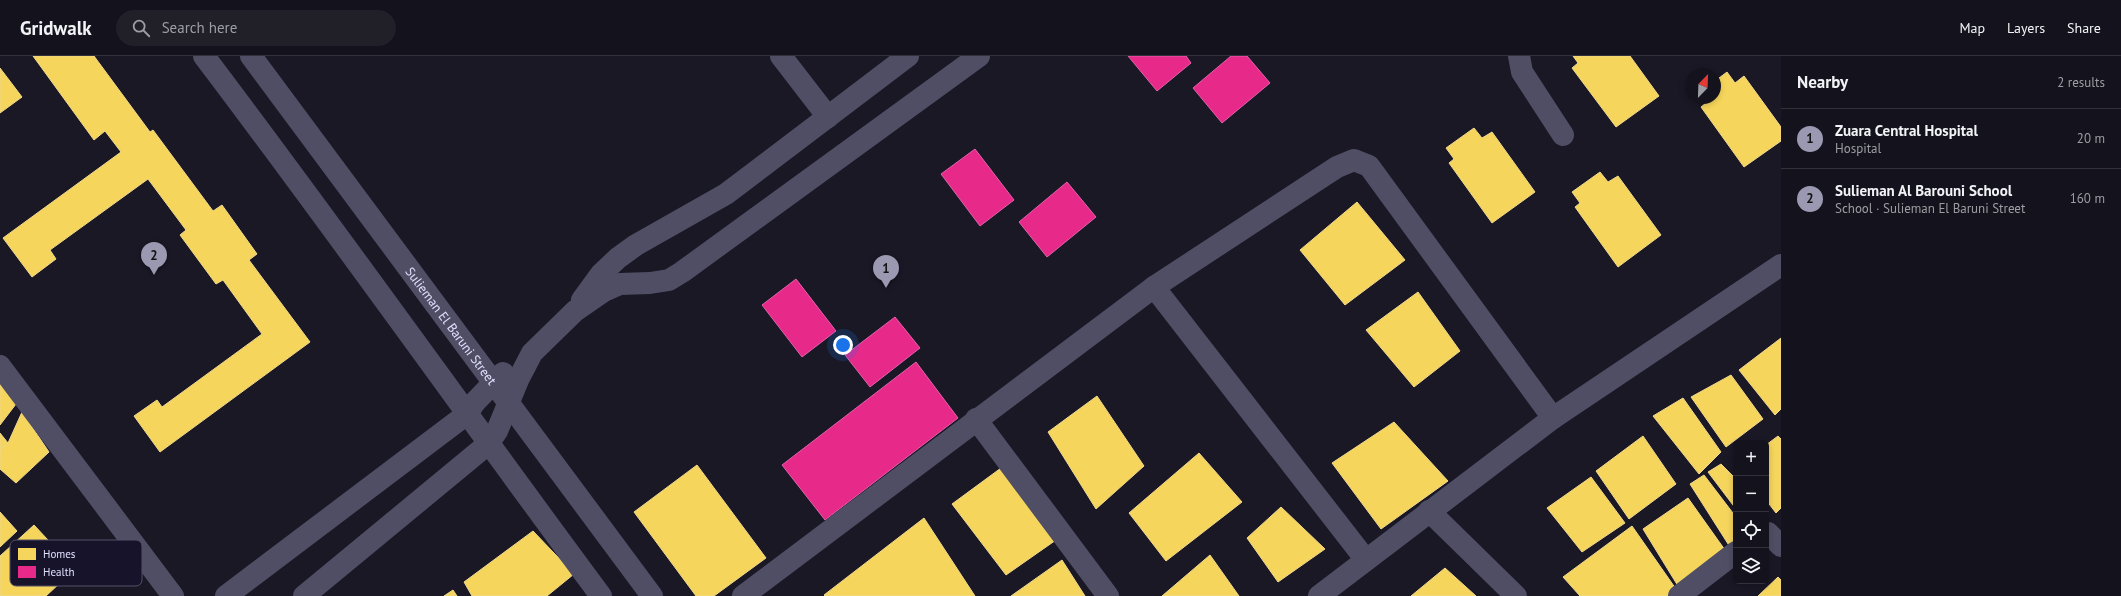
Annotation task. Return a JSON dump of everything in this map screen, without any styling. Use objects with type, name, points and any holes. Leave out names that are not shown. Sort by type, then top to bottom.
[{"type":"street","points":[[204,56],[346,247],[488,444],[601,596]]},
{"type":"street","name":"Sulieman El Baruni Street","points":[[252,56],[652,596]]},
{"type":"street","points":[[781,56],[828,116]]},
{"type":"street","points":[[575,311],[592,286],[618,258],[636,245],[726,194],[908,56]]},
{"type":"street","points":[[226,596],[467,414],[493,382],[532,353],[575,311],[604,291],[620,284],[650,283],[669,280],[682,272],[979,56]]},
{"type":"street","points":[[1519,56],[1522,72],[1563,135]]},
{"type":"street","points":[[742,596],[976,419],[1154,287],[1332,170],[1354,160],[1369,166],[1553,418]]},
{"type":"street","points":[[1319,596],[1553,418],[1781,265]]},
{"type":"street","points":[[1154,287],[1366,560]]},
{"type":"street","points":[[304,596],[488,444],[496,431],[508,402],[532,353]]},
{"type":"street","points":[[0,366],[131,540]]},
{"type":"street","points":[[976,419],[1108,596]]},
{"type":"street","points":[[1429,511],[1516,596]]},
{"type":"street","points":[[1679,596],[1733,554]]},
{"type":"street","points":[[142,555],[173,596]]},
{"type":"building: Homes","points":[[33,56],[94,56],[150,132],[153,130],[213,211],[222,205],[257,254],[249,260],[310,342],[160,452],[134,416],[157,400],[162,407],[262,334],[223,280],[216,284],[180,235],[186,230],[148,179],[50,250],[56,259],[32,277],[3,238],[121,152],[105,131],[94,140]]},
{"type":"building: Homes","points":[[1573,56],[1630,56],[1659,96],[1616,127],[1572,68],[1578,63]]},
{"type":"building: Homes","points":[[0,68],[22,97],[0,113]]},
{"type":"building: Homes","points":[[1727,72],[1735,83],[1744,76],[1781,127],[1781,141],[1744,167],[1701,107],[1705,104],[1721,104],[1721,76]]},
{"type":"building: Homes","points":[[1474,128],[1482,138],[1492,132],[1535,192],[1492,223],[1449,163],[1454,159],[1446,148]]},
{"type":"building: Homes","points":[[1600,172],[1608,182],[1618,176],[1661,235],[1618,267],[1575,207],[1580,203],[1572,192]]},
{"type":"building: Homes","points":[[1357,202],[1405,260],[1345,305],[1300,250]]},
{"type":"building: Homes","points":[[1418,292],[1460,351],[1414,387],[1366,330]]},
{"type":"building: Homes","points":[[1781,338],[1781,409],[1775,415],[1739,370]]},
{"type":"building: Homes","points":[[1731,375],[1763,419],[1735,440],[1733,440],[1733,442],[1726,447],[1691,397]]},
{"type":"building: Homes","points":[[0,383],[16,404],[0,425]]},
{"type":"building: Homes","points":[[1097,396],[1144,466],[1096,509],[1048,432]]},
{"type":"building: Homes","points":[[1683,398],[1721,452],[1699,474],[1653,416]]},
{"type":"building: Homes","points":[[22,412],[49,452],[16,483],[0,469],[0,449],[8,443]]},
{"type":"building: Homes","points":[[1394,422],[1448,481],[1381,529],[1332,463]]},
{"type":"building: Homes","points":[[0,433],[8,443],[0,449]]},
{"type":"building: Homes","points":[[1643,436],[1676,484],[1629,519],[1596,471]]},
{"type":"building: Homes","points":[[1778,436],[1781,439],[1781,508],[1776,513],[1769,504],[1769,443]]},
{"type":"building: Homes","points":[[1199,453],[1242,502],[1166,561],[1129,513]]},
{"type":"building: Homes","points":[[1721,464],[1733,476],[1733,505],[1708,472]]},
{"type":"building: Homes","points":[[697,465],[766,558],[714,596],[696,596],[634,512]]},
{"type":"building: Homes","points":[[1001,468],[1056,540],[1006,575],[952,504]]},
{"type":"building: Homes","points":[[1704,475],[1733,513],[1733,546],[1730,547],[1690,484]]},
{"type":"building: Homes","points":[[1591,477],[1625,523],[1582,552],[1547,508]]},
{"type":"building: Homes","points":[[1688,498],[1725,550],[1678,586],[1643,529]]},
{"type":"building: Homes","points":[[1281,507],[1325,549],[1278,582],[1247,538]]},
{"type":"building: Homes","points":[[0,512],[17,531],[0,547]]},
{"type":"building: Homes","points":[[924,518],[975,596],[824,595]]},
{"type":"building: Homes","points":[[34,525],[48,540],[18,540]]},
{"type":"building: Homes","points":[[1632,526],[1676,589],[1667,596],[1580,596],[1563,577]]},
{"type":"building: Homes","points":[[533,531],[574,574],[547,596],[472,596],[464,582]]},
{"type":"building: Homes","points":[[10,547],[10,586],[57,586],[46,596],[0,596],[0,556]]},
{"type":"building: Homes","points":[[1210,555],[1239,596],[1162,596]]},
{"type":"building: Homes","points":[[1062,560],[1085,596],[1011,596]]},
{"type":"building: Homes","points":[[1445,568],[1476,596],[1411,596]]},
{"type":"building: Homes","points":[[1778,577],[1781,580],[1781,596],[1758,596]]},
{"type":"building: Homes","points":[[453,590],[457,596],[444,596]]},
{"type":"building: Health","points":[[1128,56],[1186,56],[1191,63],[1157,91]]},
{"type":"building: Health","points":[[1231,56],[1247,56],[1270,83],[1222,123],[1193,88]]},
{"type":"building: Health","points":[[975,149],[1014,200],[980,226],[941,174]]},
{"type":"building: Health","points":[[1067,182],[1096,217],[1047,257],[1019,222]]},
{"type":"building: Health","points":[[796,279],[836,331],[802,357],[762,305]]},
{"type":"building: Health","points":[[895,317],[920,348],[870,387],[845,355]]},
{"type":"building: Health","points":[[916,362],[958,418],[825,520],[782,465]]},
{"type":"place","name":"Sulieman Al Barouni School","points":[[154,275]]},
{"type":"place","name":"Zuara Central Hospital","points":[[886,288]]}]
